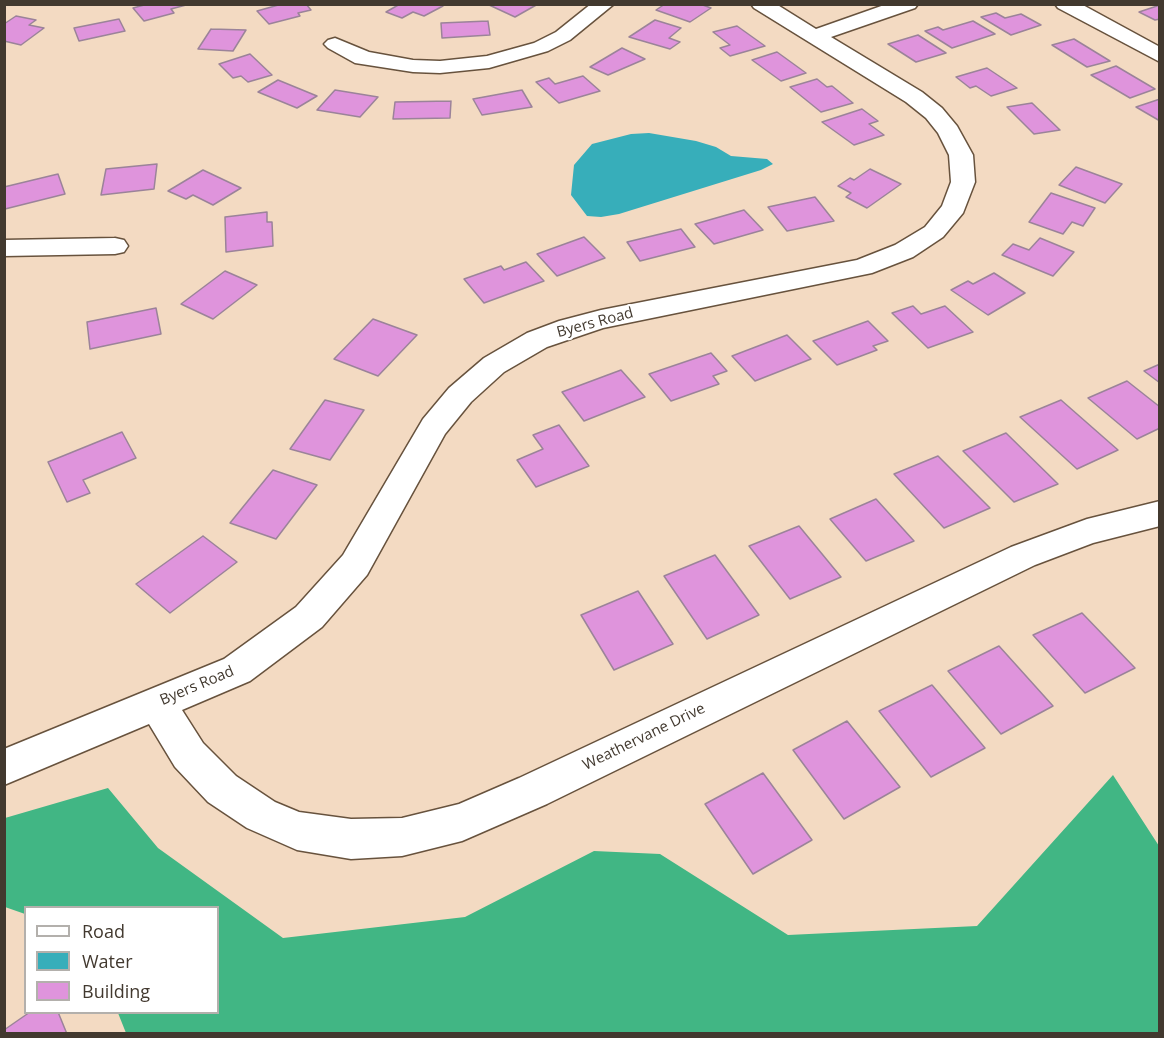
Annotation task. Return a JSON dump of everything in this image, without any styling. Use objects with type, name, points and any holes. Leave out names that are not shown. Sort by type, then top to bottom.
[{"type":"street","points":[[334,44],[363,58],[404,65],[440,67],[489,62],[542,47],[563,36],[604,4]]},
{"type":"street","name":"Byers Road","points":[[4,767],[237,670],[309,617],[355,565],[434,427],[460,395],[494,365],[537,340],[601,319],[863,267],[904,251],[934,232],[954,208],[963,182],[961,155],[949,131],[934,113],[914,97],[761,4]]},
{"type":"street","points":[[815,36],[908,4]]},
{"type":"street","points":[[1065,4],[1160,56]]},
{"type":"street","points":[[4,248],[115,246]]},
{"type":"street","points":[[1160,488],[1154,496],[1160,510]]},
{"type":"street","name":"Weathervane Drive","points":[[156,703],[189,755],[222,789],[261,815],[297,831],[351,839],[402,837],[462,822],[533,791],[1023,556],[1087,532],[1160,510]]},
{"type":"green space","points":[[1113,775],[1159,846],[1159,1033],[126,1033],[118,1014],[219,1014],[219,906],[24,906],[24,914],[5,907],[5,818],[108,788],[158,848],[283,938],[465,917],[594,851],[660,854],[788,935],[977,926]]},
{"type":"water","points":[[649,133],[696,141],[716,147],[731,156],[767,159],[773,164],[761,170],[619,214],[601,217],[587,216],[571,195],[574,165],[592,144],[631,134]]},
{"type":"building","points":[[148,4],[186,5],[171,9],[174,13],[144,21],[133,8]]},
{"type":"building","points":[[282,4],[306,4],[311,10],[298,13],[300,16],[269,24],[257,11]]},
{"type":"building","points":[[400,4],[439,4],[443,6],[424,16],[413,12],[402,18],[386,12]]},
{"type":"building","points":[[487,4],[538,4],[515,17]]},
{"type":"building","points":[[665,4],[700,4],[711,8],[690,22],[656,10]]},
{"type":"building","points":[[1160,5],[1160,19],[1155,20],[1139,12]]},
{"type":"building","points":[[996,13],[1005,18],[1021,14],[1041,25],[1011,35],[981,17]]},
{"type":"building","points":[[16,16],[36,20],[29,25],[44,28],[21,45],[4,41],[4,24]]},
{"type":"building","points":[[119,19],[125,31],[79,41],[74,28]]},
{"type":"building","points":[[655,20],[681,28],[669,38],[680,42],[670,49],[629,37]]},
{"type":"building","points":[[488,21],[490,35],[442,38],[441,23]]},
{"type":"building","points":[[973,21],[995,34],[952,48],[925,31],[938,27],[943,30]]},
{"type":"building","points":[[737,26],[765,46],[730,56],[720,48],[730,45],[713,32]]},
{"type":"building","points":[[211,29],[246,30],[233,51],[198,49]]},
{"type":"building","points":[[918,35],[946,53],[916,62],[888,44]]},
{"type":"building","points":[[1074,39],[1110,61],[1087,67],[1052,45]]},
{"type":"building","points":[[622,48],[645,59],[608,75],[590,67]]},
{"type":"building","points":[[777,52],[806,73],[781,81],[752,60]]},
{"type":"building","points":[[250,54],[272,75],[248,82],[241,76],[233,78],[219,64]]},
{"type":"building","points":[[1116,66],[1155,89],[1130,98],[1091,75]]},
{"type":"building","points":[[987,68],[1017,88],[991,96],[976,86],[970,88],[956,77]]},
{"type":"building","points":[[583,76],[600,91],[559,103],[536,82],[549,78],[555,84]]},
{"type":"building","points":[[817,79],[827,87],[832,86],[853,103],[821,112],[790,87]]},
{"type":"building","points":[[278,80],[317,96],[297,108],[258,92]]},
{"type":"building","points":[[335,90],[378,97],[360,117],[317,110]]},
{"type":"building","points":[[522,90],[532,107],[482,115],[473,99]]},
{"type":"building","points":[[1160,99],[1160,121],[1136,107]]},
{"type":"building","points":[[451,101],[450,118],[393,119],[395,102]]},
{"type":"building","points":[[1032,103],[1060,130],[1034,134],[1007,107]]},
{"type":"building","points":[[862,109],[878,121],[869,124],[884,135],[854,145],[822,122]]},
{"type":"building","points":[[157,164],[154,189],[101,195],[106,169]]},
{"type":"building","points":[[1076,167],[1122,184],[1105,203],[1059,185]]},
{"type":"building","points":[[870,169],[901,184],[867,208],[846,197],[851,193],[838,186],[850,178],[854,180]]},
{"type":"building","points":[[203,170],[241,188],[213,205],[193,195],[186,199],[168,191]]},
{"type":"building","points":[[58,174],[65,194],[5,209],[4,187]]},
{"type":"building","points":[[1051,193],[1095,208],[1083,226],[1072,222],[1063,234],[1029,222]]},
{"type":"building","points":[[815,197],[834,221],[787,231],[768,207]]},
{"type":"building","points":[[744,210],[763,230],[714,244],[695,224]]},
{"type":"building","points":[[267,212],[267,222],[272,222],[273,246],[226,252],[225,217]]},
{"type":"building","points":[[681,229],[695,247],[640,261],[627,242]]},
{"type":"building","points":[[584,237],[605,258],[557,276],[537,254]]},
{"type":"building","points":[[1040,238],[1074,252],[1053,276],[1002,255],[1013,244],[1029,250]]},
{"type":"building","points":[[526,262],[544,281],[484,303],[464,279],[501,266],[504,270]]},
{"type":"building","points":[[225,271],[257,285],[213,319],[181,304]]},
{"type":"building","points":[[994,273],[1025,293],[988,315],[951,290],[968,281],[973,284]]},
{"type":"building","points":[[913,306],[921,314],[945,306],[973,332],[928,348],[892,313]]},
{"type":"building","points":[[156,308],[161,334],[90,349],[87,322]]},
{"type":"building","points":[[373,319],[417,335],[378,376],[334,359]]},
{"type":"building","points":[[868,321],[888,341],[873,346],[877,350],[837,365],[813,341]]},
{"type":"building","points":[[787,335],[811,359],[755,381],[732,356]]},
{"type":"building","points":[[711,353],[727,371],[713,376],[719,384],[671,401],[649,374]]},
{"type":"building","points":[[1160,364],[1160,383],[1144,371]]},
{"type":"building","points":[[621,370],[645,397],[584,421],[562,392]]},
{"type":"building","points":[[1127,381],[1160,407],[1160,428],[1137,439],[1088,398]]},
{"type":"building","points":[[325,400],[364,410],[330,460],[290,449]]},
{"type":"building","points":[[1061,400],[1118,450],[1077,469],[1020,417]]},
{"type":"building","points":[[559,425],[589,466],[536,487],[517,460],[543,449],[533,435]]},
{"type":"building","points":[[122,432],[136,458],[83,480],[90,493],[67,502],[48,462]]},
{"type":"building","points":[[1006,433],[1058,484],[1014,502],[963,451]]},
{"type":"building","points":[[938,456],[990,508],[944,528],[894,474]]},
{"type":"building","points":[[273,470],[317,485],[276,539],[230,523]]},
{"type":"building","points":[[876,499],[914,541],[866,561],[830,519]]},
{"type":"building","points":[[799,526],[841,577],[790,599],[749,546]]},
{"type":"building","points":[[203,536],[237,562],[170,613],[136,584]]},
{"type":"building","points":[[715,555],[759,615],[707,639],[664,576]]},
{"type":"building","points":[[638,591],[673,644],[614,670],[581,615]]},
{"type":"building","points":[[1082,613],[1135,668],[1085,693],[1033,635]]},
{"type":"building","points":[[999,646],[1053,706],[1001,734],[948,671]]},
{"type":"building","points":[[932,685],[985,748],[931,777],[879,711]]},
{"type":"building","points":[[847,721],[900,787],[844,819],[793,750]]},
{"type":"building","points":[[763,773],[812,840],[753,874],[705,804]]},
{"type":"building","points":[[27,1014],[59,1014],[67,1034],[4,1034],[4,1030]]}]
